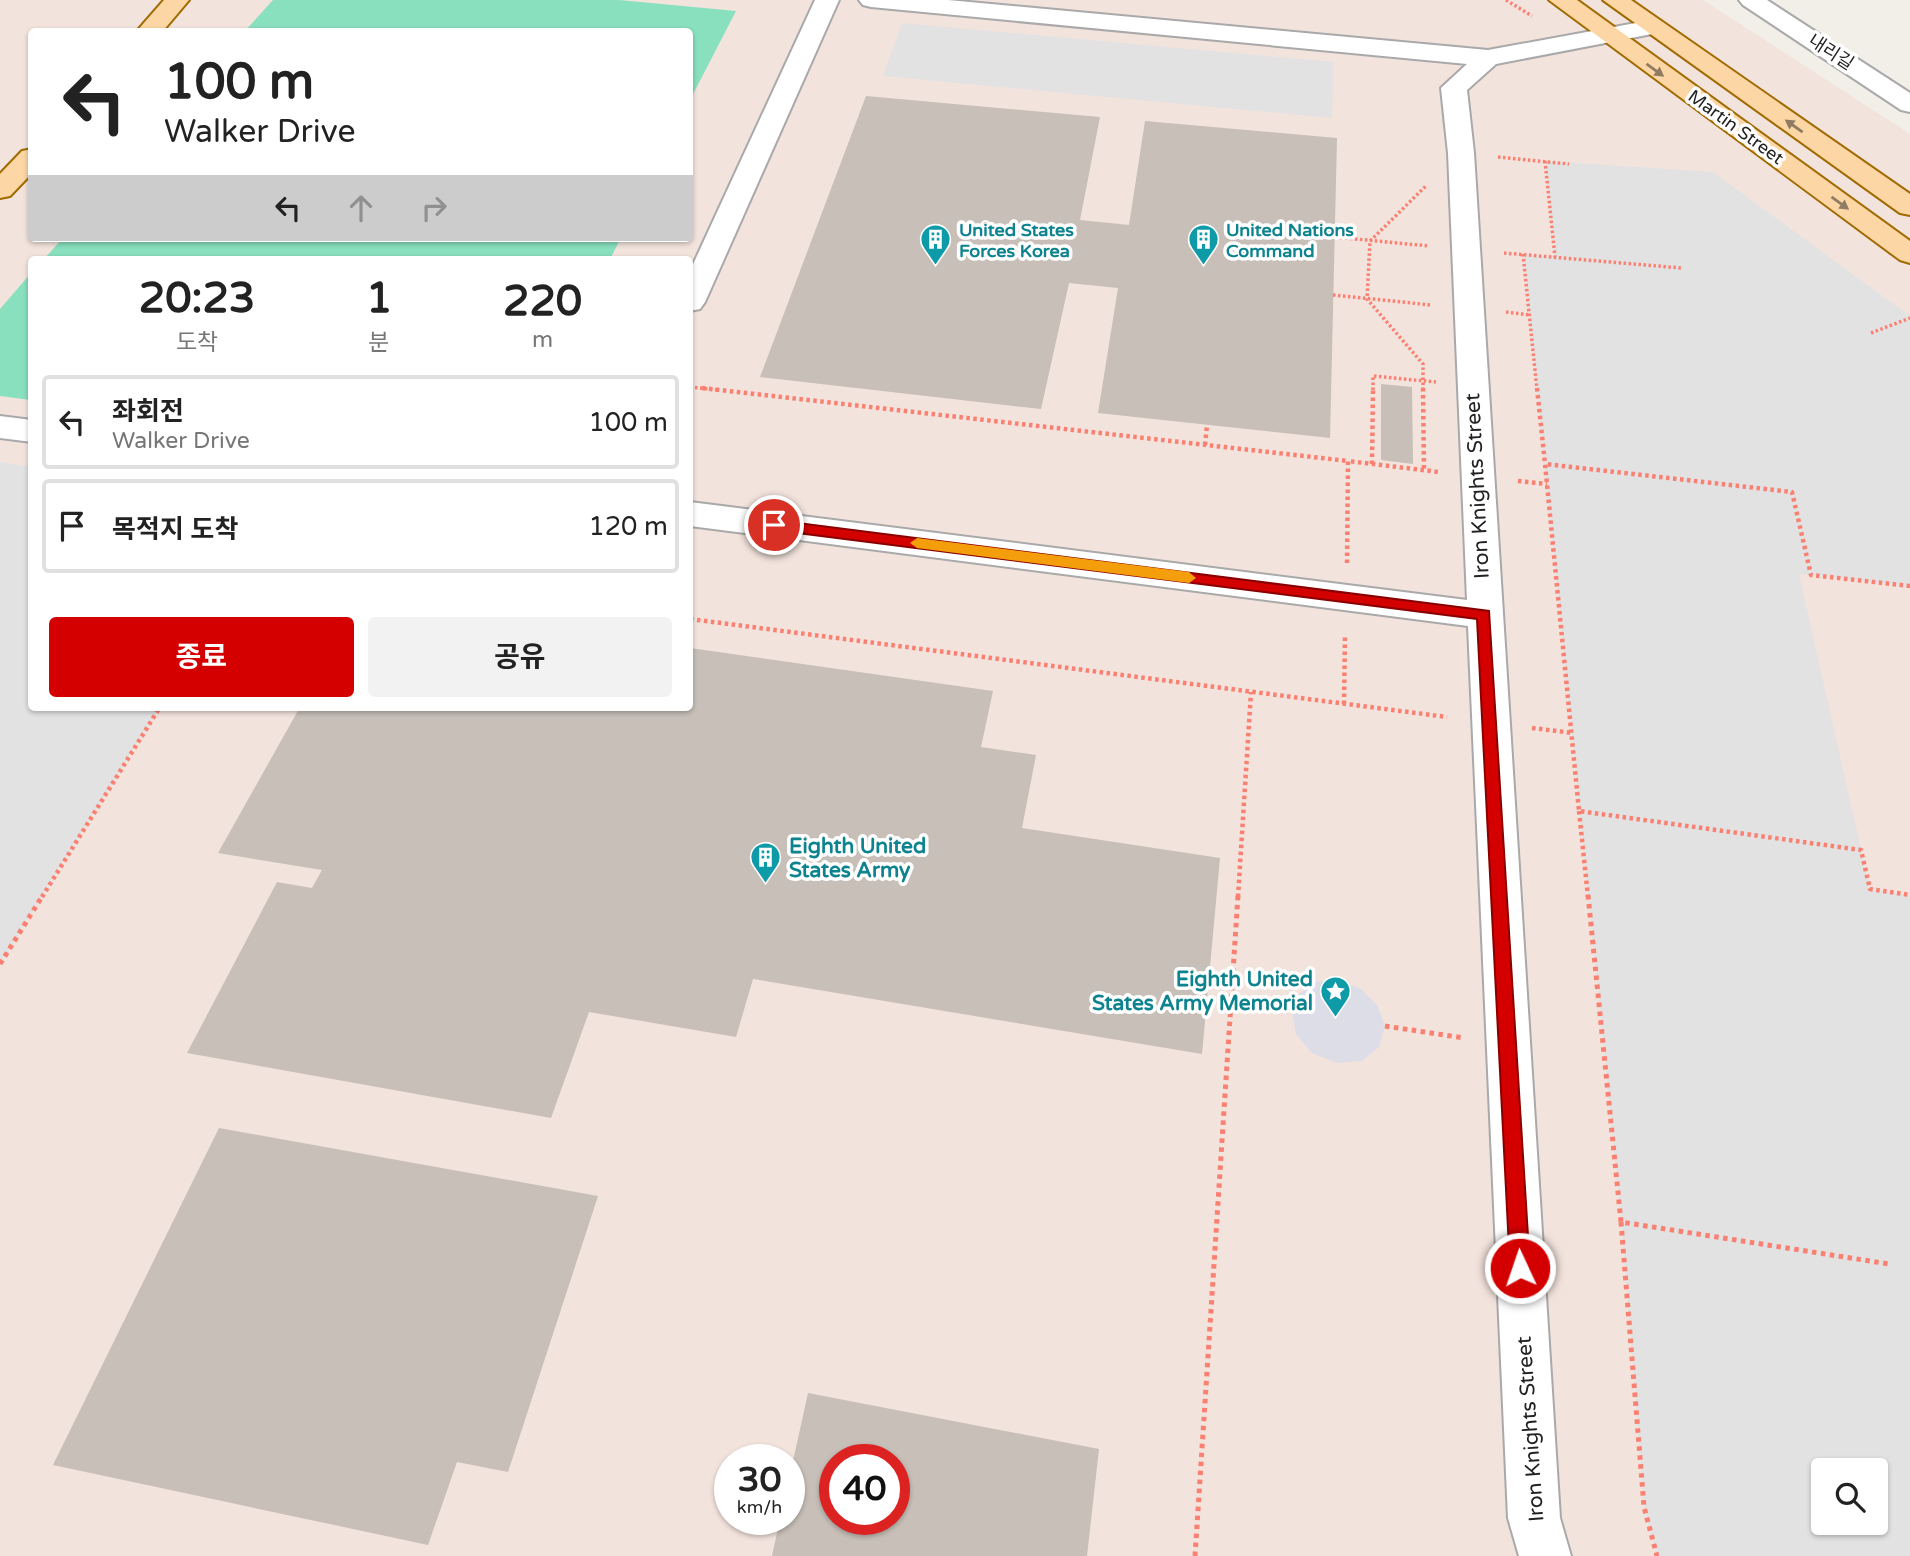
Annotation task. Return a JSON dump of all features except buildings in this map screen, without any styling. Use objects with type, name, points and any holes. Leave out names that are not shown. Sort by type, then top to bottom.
[{"type":"main road","points":[[152,28],[177,0]]},
{"type":"main road","name":"Martin Street","points":[[1561,0],[1910,254]]},
{"type":"main road","name":"Martin Street","points":[[1615,0],[1910,207]]},
{"type":"main road","points":[[0,190],[28,161]]},
{"type":"street","points":[[693,295],[827,0]]},
{"type":"street","points":[[872,0],[1488,58],[1652,27]]},
{"type":"street","name":"내리길","points":[[1751,0],[1910,104]]},
{"type":"street","name":"Iron Knights Street","points":[[1488,58],[1454,88],[1461,153],[1471,386],[1534,1518],[1545,1556]]},
{"type":"street","points":[[0,427],[28,430]]},
{"type":"street","points":[[693,514],[1484,615]]},
{"type":"path","points":[[1545,161],[1555,257]]},
{"type":"path","points":[[1335,237],[1681,268]]},
{"type":"path","points":[[1523,254],[1621,1222],[1644,1507],[1657,1556]]},
{"type":"path","points":[[1871,332],[1910,318]]},
{"type":"path","points":[[1372,464],[1373,376],[1471,386]]},
{"type":"path","points":[[693,387],[1547,484]]},
{"type":"path","points":[[1205,444],[1207,425]]},
{"type":"path","points":[[1344,704],[1348,461]]},
{"type":"path","points":[[1545,464],[1792,492],[1811,575],[1910,586]]},
{"type":"path","points":[[693,619],[1573,733]]},
{"type":"path","points":[[1195,1556],[1251,692]]},
{"type":"path","points":[[0,964],[158,711]]},
{"type":"path","points":[[1579,811],[1861,850],[1870,889],[1910,895]]},
{"type":"path","points":[[1230,1003],[1292,1012]]},
{"type":"path","points":[[1385,1026],[1508,1045]]},
{"type":"path","points":[[1621,1222],[1889,1265]]},
{"type":"shaded area","points":[[0,0],[1703,0],[1910,134],[1910,1556],[0,1556]]},
{"type":"shaded area","points":[[902,23],[1334,62],[1332,118],[883,76]]},
{"type":"shaded area","points":[[1545,161],[1713,172],[1910,316],[1910,586],[1799,574],[1870,889],[1910,895],[1910,1556],[1657,1556],[1644,1507],[1621,1222],[1523,254],[1555,257]]},
{"type":"shaded area","points":[[0,462],[28,467],[28,711],[158,711],[0,964]]},
{"type":"shaded area","points":[[1339,980],[1361,989],[1377,1005],[1385,1026],[1379,1047],[1362,1061],[1337,1063],[1312,1053],[1296,1034],[1292,1012],[1299,994],[1316,982]]},
{"type":"green space","points":[[273,0],[619,0],[736,11],[693,94],[693,28],[248,28]]},
{"type":"green space","points":[[59,242],[619,242],[612,256],[47,256]]},
{"type":"green space","points":[[28,276],[28,400],[0,396],[0,309]]},
{"type":"slow traffic","points":[[917,543],[1189,578]]},
{"type":"place","name":"United States Forces Korea","points":[[936,267]]},
{"type":"place","name":"United Nations Command","points":[[1203,267]]},
{"type":"place","name":"Eighth United States Army","points":[[766,885]]},
{"type":"place","name":"Eighth United States Army Memorial","points":[[1336,1018]]},
{"type":"route","points":[[774,525],[1484,615],[1520,1268]]}]
